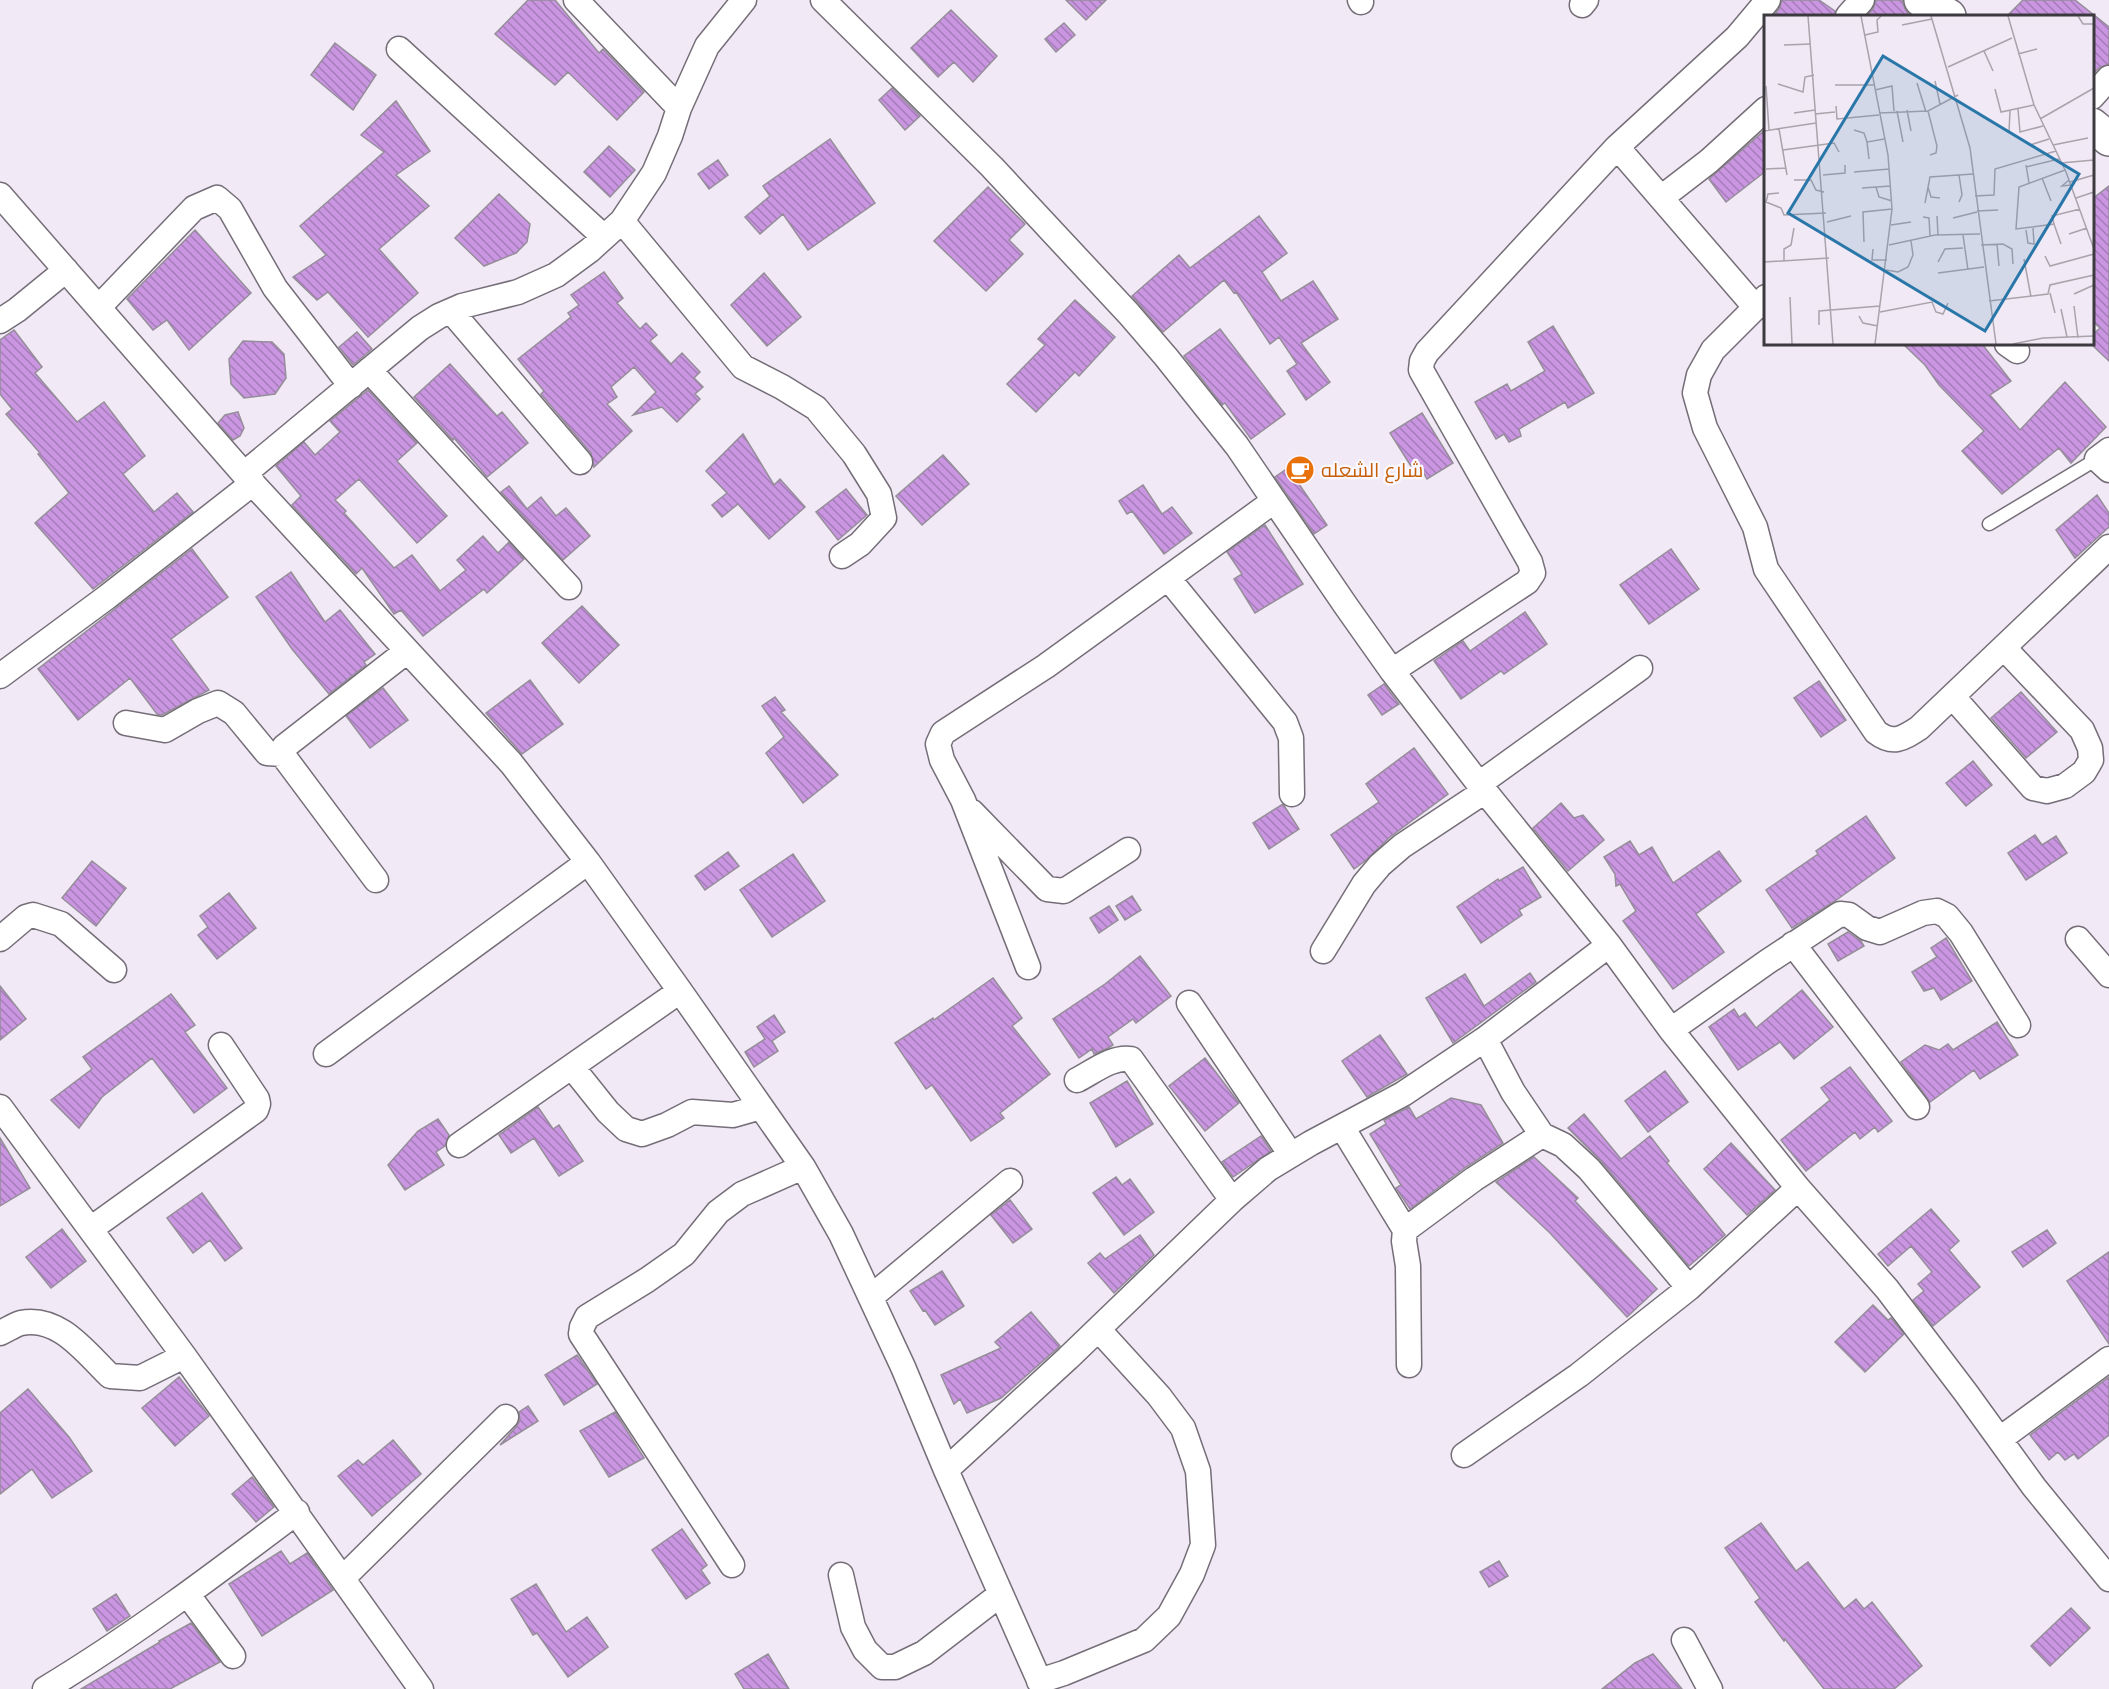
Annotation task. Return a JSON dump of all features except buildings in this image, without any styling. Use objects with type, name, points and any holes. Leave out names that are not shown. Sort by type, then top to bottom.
[{"type":"street","points":[[576,0],[679,108]]},
{"type":"street","points":[[0,676],[107,597],[249,478],[369,370],[420,328],[462,306],[518,292],[556,275],[604,237],[622,220],[654,173],[679,108],[707,46],[744,0]]},
{"type":"street","points":[[823,0],[992,167],[1129,314],[1237,446],[1392,671],[1609,945],[1671,1030],[1798,1188],[1887,1289],[2034,1487],[2109,1579]]},
{"type":"street","points":[[1392,671],[1527,582],[1533,573],[1530,562],[1421,370],[1422,361],[1427,352],[1617,147],[1737,37],[1768,0]]},
{"type":"street","points":[[1849,15],[1862,0]]},
{"type":"street","points":[[1921,0],[1947,15]]},
{"type":"street","points":[[399,49],[604,237]]},
{"type":"street","points":[[2094,95],[2109,78]]},
{"type":"street","points":[[1661,198],[1709,161],[1764,111]]},
{"type":"street","points":[[1617,147],[1661,198],[1761,303],[1713,350],[1699,375],[1695,393],[1705,428],[1755,527],[1766,568],[1876,732],[1885,739],[1896,740],[1919,728],[2109,547]]},
{"type":"street","points":[[0,195],[249,478],[511,763],[588,862],[803,1167],[841,1234],[871,1297],[1041,1685],[1144,1640],[1169,1616],[1192,1574],[1203,1545],[1197,1471],[1183,1428],[1158,1396],[1098,1329]]},
{"type":"street","points":[[99,308],[194,208],[217,198],[230,209],[275,288],[351,386]]},
{"type":"street","points":[[622,220],[743,368],[782,387],[816,408],[854,454],[879,494],[884,518],[860,544],[842,556]]},
{"type":"street","points":[[0,321],[66,270]]},
{"type":"street","points":[[451,311],[580,462]]},
{"type":"street","points":[[369,370],[569,586]]},
{"type":"street","points":[[1028,966],[964,803],[942,760],[938,744],[943,733],[1046,666],[1274,501]]},
{"type":"street","points":[[1168,578],[1285,722],[1291,738],[1292,794]]},
{"type":"street","points":[[1953,697],[2033,788],[2047,791],[2065,786],[2084,772],[2091,759],[2090,748],[2082,730],[2004,648]]},
{"type":"street","points":[[282,754],[284,747],[407,651]]},
{"type":"street","points":[[1323,951],[1364,884],[1380,865],[1402,846],[1640,668]]},
{"type":"street","points":[[126,723],[165,730],[198,711],[218,703],[234,713],[267,753],[282,754],[376,880]]},
{"type":"street","points":[[964,803],[1047,889],[1064,891],[1128,850]]},
{"type":"street","points":[[326,1054],[588,862]]},
{"type":"street","points":[[1671,1030],[1793,944],[1840,914],[1849,915],[1867,928],[1880,932],[1923,913],[1936,911],[1947,916],[1961,933],[2018,1025]]},
{"type":"street","points":[[0,939],[26,917],[33,915],[61,924],[114,970]]},
{"type":"street","points":[[2078,939],[2109,975]]},
{"type":"street","points":[[1793,944],[1917,1107]]},
{"type":"street","points":[[946,1470],[1098,1329],[1232,1200],[1268,1169],[1403,1094],[1485,1039],[1609,945]]},
{"type":"street","points":[[459,1146],[680,991]]},
{"type":"street","points":[[1189,1003],[1291,1155]]},
{"type":"street","points":[[1485,1039],[1513,1092],[1542,1135],[1563,1145],[1589,1169],[1689,1288]]},
{"type":"street","points":[[92,1228],[256,1110],[257,1100],[222,1045]]},
{"type":"street","points":[[1077,1080],[1107,1064],[1123,1058],[1131,1059],[1232,1200]]},
{"type":"street","points":[[572,1067],[608,1112],[626,1129],[642,1134],[667,1125],[692,1112],[733,1115],[761,1107]]},
{"type":"street","points":[[0,1107],[92,1228],[297,1512],[421,1689]]},
{"type":"street","points":[[1342,1127],[1405,1230],[1404,1241],[1408,1266],[1409,1365]]},
{"type":"street","points":[[1405,1230],[1474,1179],[1542,1135]]},
{"type":"street","points":[[732,1565],[581,1334],[582,1327],[587,1317],[684,1254],[718,1212],[742,1194],[803,1167]]},
{"type":"street","points":[[871,1297],[1010,1181]]},
{"type":"street","points":[[1464,1455],[1579,1375],[1689,1288],[1798,1188]]},
{"type":"street","points":[[0,1333],[20,1323],[39,1321],[63,1330],[110,1376],[141,1378],[184,1356]]},
{"type":"street","points":[[2000,1439],[2109,1359]]},
{"type":"street","points":[[343,1578],[506,1417]]},
{"type":"street","points":[[45,1689],[83,1666],[188,1594],[297,1512]]},
{"type":"street","points":[[841,1575],[853,1627],[865,1650],[882,1667],[895,1667],[924,1653],[1001,1594]]},
{"type":"street","points":[[188,1594],[233,1656]]},
{"type":"street","points":[[1684,1640],[1710,1689]]},
{"type":"lane","points":[[1989,525],[2105,460]]},
{"type":"place","name":"شارع الشعله","points":[[1300,470]]}]
